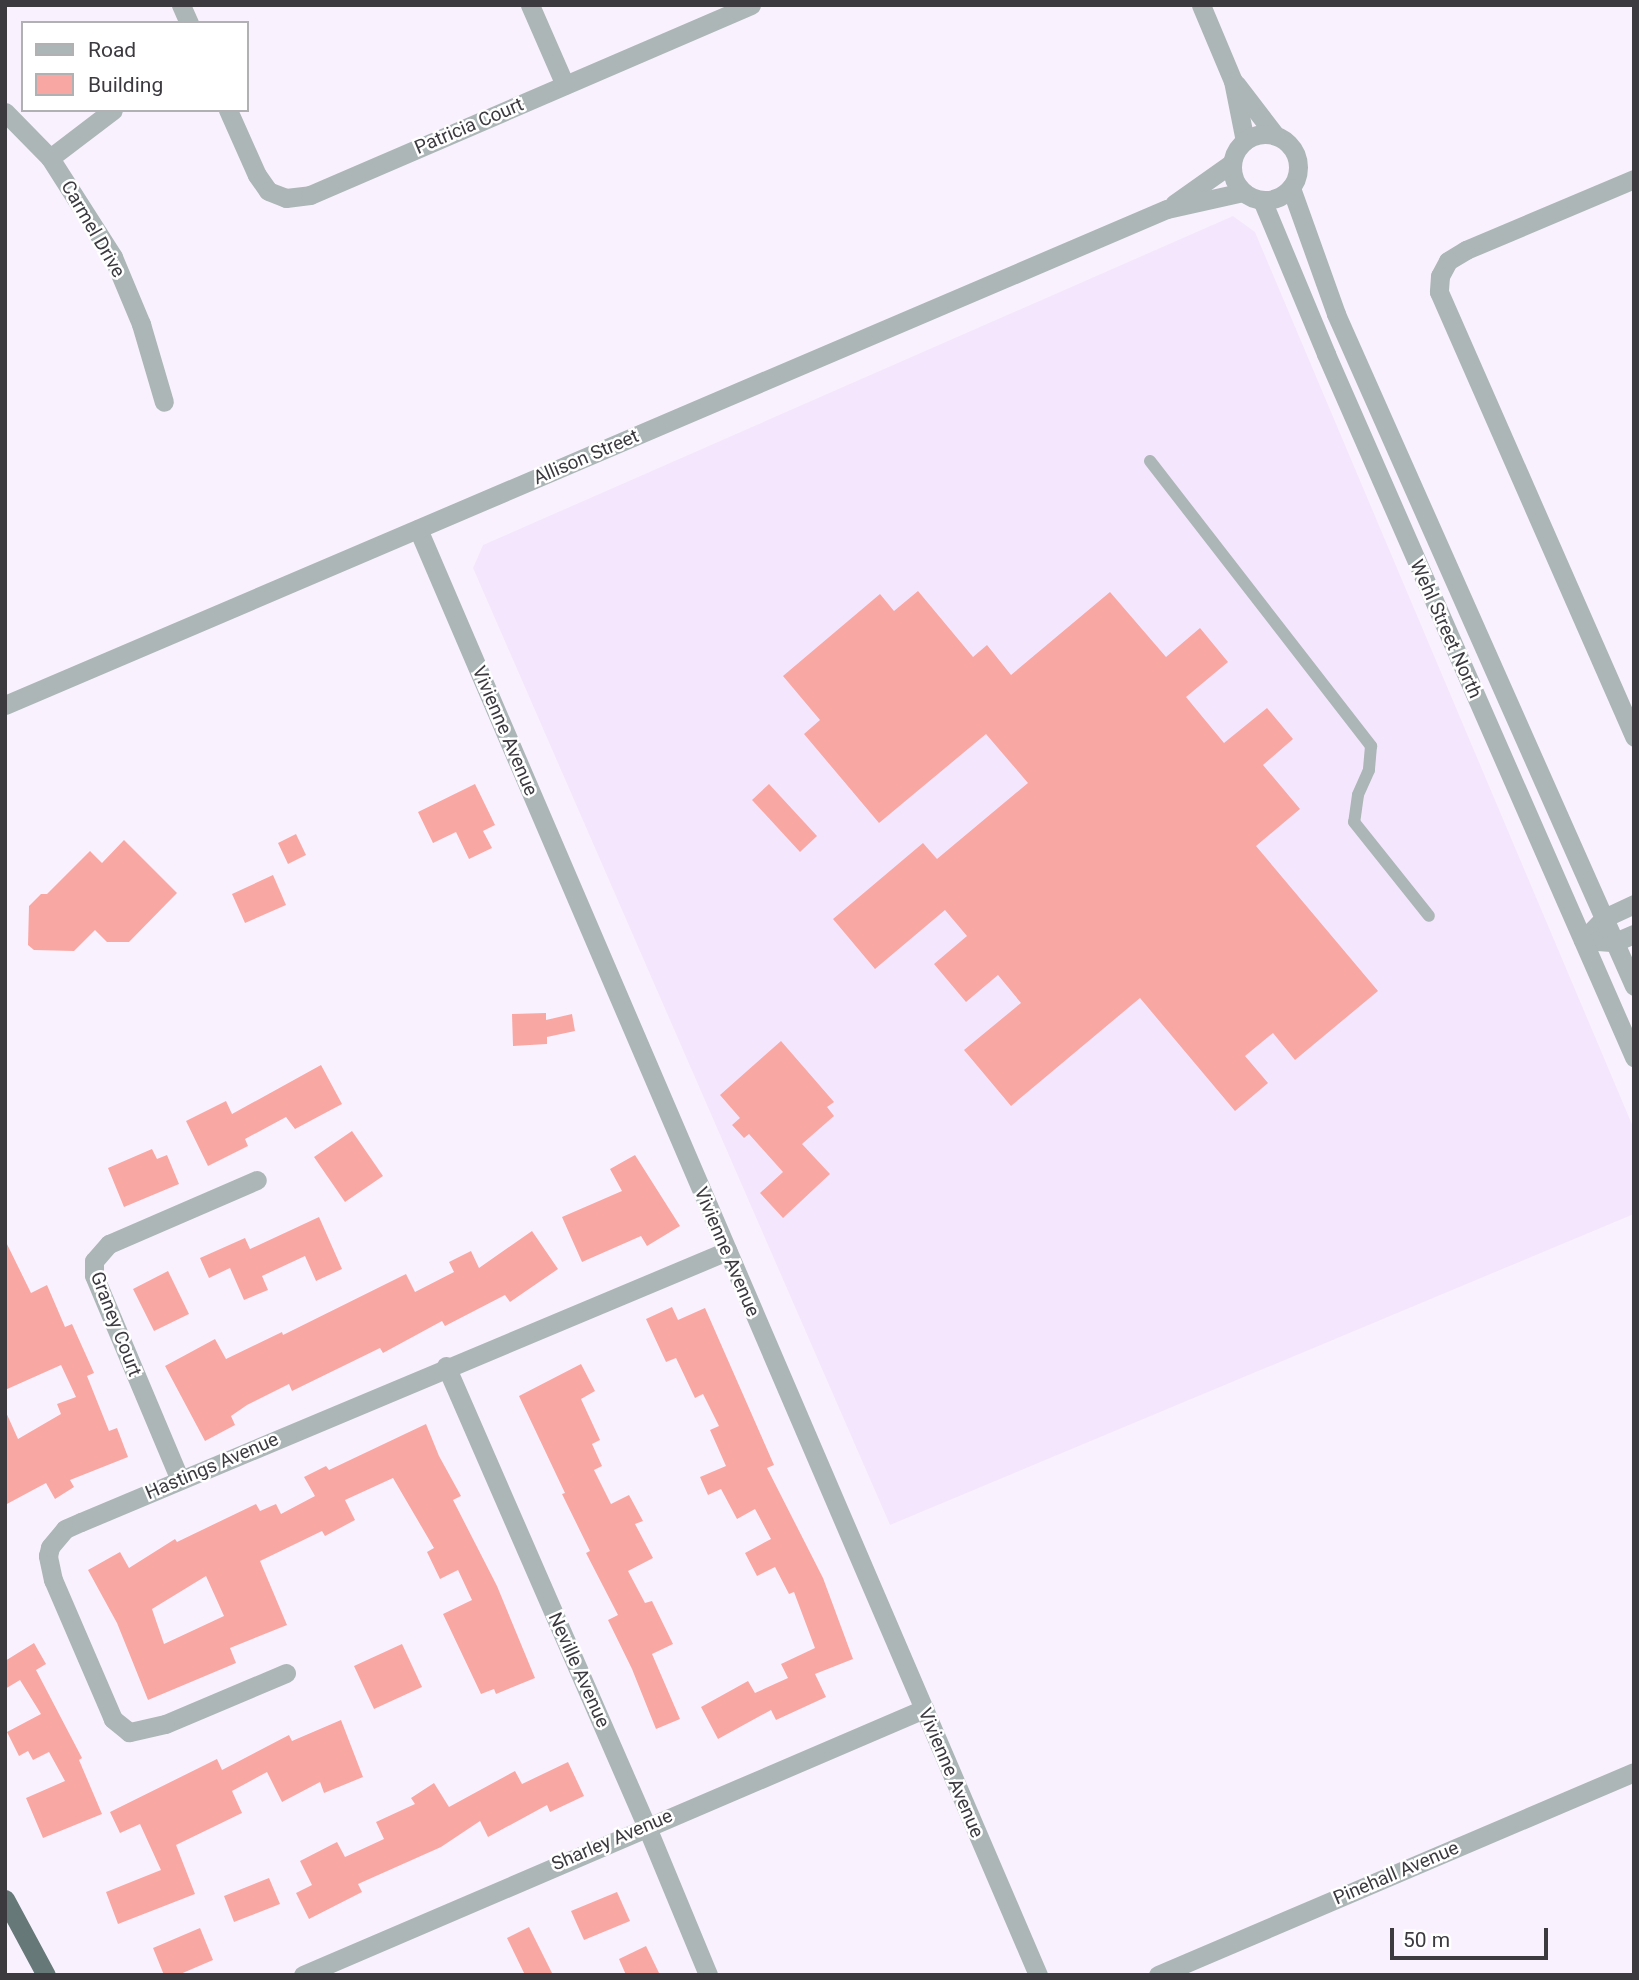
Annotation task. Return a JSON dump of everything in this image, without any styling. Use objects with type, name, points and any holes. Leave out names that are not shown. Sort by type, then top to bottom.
[{"type":"highway","points":[[5,1899],[46,1975]]},
{"type":"street","points":[[181,5],[188,21]]},
{"type":"street","points":[[530,5],[565,85]]},
{"type":"street","name":"Patricia Court","points":[[229,112],[257,175],[268,191],[286,198],[310,195],[751,5]]},
{"type":"street","points":[[1201,5],[1233,81],[1245,141]]},
{"type":"street","points":[[1233,81],[1275,135],[1290,145],[1296,155],[1296,177],[1291,188],[1279,197],[1262,200],[1243,192],[1236,183],[1232,163],[1245,141],[1255,136],[1275,135]]},
{"type":"street","points":[[50,158],[110,112]]},
{"type":"street","name":"Carmel Drive","points":[[5,113],[50,158],[113,257],[141,324],[164,402]]},
{"type":"street","name":"Allison Street","points":[[1167,209],[1232,163]]},
{"type":"street","points":[[1634,179],[1466,250],[1448,261],[1440,276],[1439,292],[1634,737]]},
{"type":"street","name":"Wehl Street North","points":[[1291,188],[1336,314],[1634,986]]},
{"type":"street","name":"Allison Street","points":[[5,705],[1167,209],[1243,192]]},
{"type":"street","name":"Wehl Street North","points":[[1262,200],[1326,354],[1634,1056]]},
{"type":"street","name":"Vivienne Avenue","points":[[418,529],[1038,1975]]},
{"type":"street","points":[[1583,940],[1604,918],[1634,904]]},
{"type":"street","points":[[1583,940],[1615,942],[1634,934]]},
{"type":"street","name":"Graney Court","points":[[180,1480],[94,1275],[94,1261],[109,1244],[257,1180]]},
{"type":"street","name":"Hastings Avenue","points":[[286,1673],[150,1730],[130,1732],[113,1719],[53,1580],[48,1556],[50,1547],[65,1529],[446,1366],[727,1251]]},
{"type":"street","name":"Neville Avenue","points":[[446,1366],[646,1825],[708,1975]]},
{"type":"street","name":"Sharley Avenue","points":[[303,1975],[646,1825],[924,1709]]},
{"type":"street","name":"Pinehall Avenue","points":[[1158,1975],[1634,1772]]},
{"type":"lane","points":[[1150,461],[1371,746],[1369,770],[1358,795],[1354,822],[1429,916]]},
{"type":"shaded area","points":[[1233,216],[1255,232],[1634,1129],[1634,1214],[890,1525],[473,568],[483,545]]},
{"type":"building","points":[[918,591],[973,657],[987,645],[1011,675],[1110,592],[1166,657],[1200,628],[1228,662],[1186,697],[1224,743],[1267,708],[1293,739],[1263,765],[1300,809],[1256,846],[1378,991],[1295,1060],[1273,1033],[1245,1056],[1268,1083],[1235,1111],[1140,998],[1011,1106],[964,1050],[1021,1003],[998,975],[966,1002],[934,964],[967,936],[945,910],[875,969],[833,919],[923,843],[937,859],[1028,783],[986,734],[879,823],[804,734],[820,720],[783,676],[880,594],[894,611]]},
{"type":"building","points":[[475,784],[495,825],[483,831],[492,848],[469,859],[456,832],[433,843],[418,812]]},
{"type":"building","points":[[769,784],[817,836],[800,852],[752,800]]},
{"type":"building","points":[[296,834],[306,855],[288,864],[278,843]]},
{"type":"building","points":[[124,840],[177,893],[129,942],[107,942],[95,930],[74,951],[34,950],[28,945],[29,906],[41,894],[47,894],[90,851],[102,863]]},
{"type":"building","points":[[273,875],[286,905],[245,923],[232,894]]},
{"type":"building","points":[[546,1013],[546,1020],[572,1014],[575,1031],[547,1037],[547,1044],[513,1046],[512,1014]]},
{"type":"building","points":[[781,1041],[834,1102],[827,1107],[834,1116],[802,1144],[830,1174],[783,1218],[760,1193],[783,1172],[749,1134],[744,1138],[732,1125],[740,1118],[720,1095]]},
{"type":"building","points":[[321,1065],[342,1104],[295,1129],[286,1117],[245,1139],[248,1146],[208,1166],[186,1121],[226,1101],[232,1114]]},
{"type":"building","points":[[352,1131],[383,1176],[345,1202],[314,1157]]},
{"type":"building","points":[[152,1149],[157,1159],[167,1155],[179,1184],[124,1207],[108,1168]]},
{"type":"building","points":[[635,1155],[680,1226],[647,1246],[641,1236],[582,1262],[562,1217],[622,1191],[610,1169]]},
{"type":"building","points":[[319,1217],[342,1269],[316,1281],[305,1256],[262,1276],[268,1290],[244,1300],[230,1268],[209,1278],[200,1258],[245,1238],[250,1249]]},
{"type":"building","points":[[532,1231],[558,1269],[510,1302],[505,1295],[445,1326],[442,1321],[383,1353],[380,1348],[292,1391],[289,1384],[247,1405],[231,1416],[235,1425],[205,1441],[165,1366],[215,1339],[226,1359],[282,1332],[283,1335],[406,1274],[415,1292],[454,1272],[449,1262],[471,1251],[479,1268]]},
{"type":"building","points":[[5,1240],[31,1293],[47,1285],[65,1327],[72,1324],[94,1373],[87,1376],[109,1431],[117,1428],[128,1457],[70,1480],[74,1487],[55,1499],[46,1483],[5,1505],[5,1410],[18,1439],[61,1414],[57,1404],[76,1397],[61,1365],[5,1390]]},
{"type":"building","points":[[168,1271],[189,1314],[154,1331],[133,1289]]},
{"type":"building","points":[[672,1307],[678,1320],[705,1308],[774,1465],[767,1468],[823,1578],[853,1659],[815,1674],[826,1697],[776,1720],[771,1710],[718,1739],[701,1707],[748,1681],[755,1693],[788,1678],[781,1664],[815,1648],[794,1592],[789,1594],[775,1567],[757,1576],[745,1553],[771,1539],[755,1509],[737,1519],[721,1489],[708,1495],[700,1477],[726,1466],[710,1430],[719,1426],[703,1394],[695,1398],[676,1358],[666,1362],[646,1319]]},
{"type":"building","points":[[581,1364],[595,1391],[581,1399],[600,1440],[592,1444],[602,1466],[594,1470],[611,1504],[629,1495],[643,1521],[635,1524],[653,1558],[628,1571],[645,1603],[652,1601],[673,1644],[652,1654],[680,1719],[656,1729],[632,1669],[608,1620],[618,1615],[586,1553],[590,1551],[519,1396]]},
{"type":"building","points":[[426,1424],[439,1456],[461,1496],[453,1500],[497,1586],[535,1678],[496,1694],[494,1689],[481,1694],[443,1614],[472,1600],[458,1570],[440,1579],[427,1552],[434,1548],[393,1478],[345,1500],[355,1520],[325,1536],[322,1531],[260,1561],[287,1625],[230,1648],[236,1663],[148,1700],[117,1623],[88,1570],[120,1552],[129,1568],[175,1539],[177,1542],[256,1504],[260,1511],[276,1504],[281,1514],[315,1496],[304,1477],[326,1466],[329,1470]],"holes":[[[206,1576],[224,1616],[164,1644],[152,1609]]]},
{"type":"building","points":[[34,1643],[46,1664],[36,1670],[82,1758],[79,1760],[102,1814],[43,1838],[26,1798],[65,1781],[49,1752],[33,1760],[28,1751],[19,1756],[7,1732],[41,1714],[20,1680],[5,1689],[5,1661]]},
{"type":"building","points":[[402,1644],[422,1687],[374,1709],[354,1666]]},
{"type":"building","points":[[341,1720],[363,1777],[324,1793],[320,1782],[282,1802],[267,1772],[232,1791],[242,1813],[176,1845],[195,1894],[118,1924],[106,1892],[161,1870],[140,1824],[120,1833],[110,1812],[217,1759],[222,1770],[289,1735],[292,1741]]},
{"type":"building","points":[[568,1762],[584,1796],[550,1812],[547,1805],[488,1837],[480,1821],[441,1847],[358,1884],[362,1892],[309,1919],[296,1893],[312,1885],[300,1861],[337,1842],[345,1857],[384,1839],[376,1822],[415,1804],[411,1798],[434,1783],[449,1807],[515,1771],[522,1784]]},
{"type":"building","points":[[269,1878],[280,1904],[234,1922],[224,1896]]},
{"type":"building","points":[[617,1892],[630,1921],[584,1940],[571,1911]]},
{"type":"building","points":[[529,1927],[553,1975],[525,1975],[507,1938]]},
{"type":"building","points":[[200,1928],[213,1960],[178,1975],[164,1975],[153,1948]]},
{"type":"building","points":[[646,1946],[660,1975],[626,1975],[619,1959]]}]
